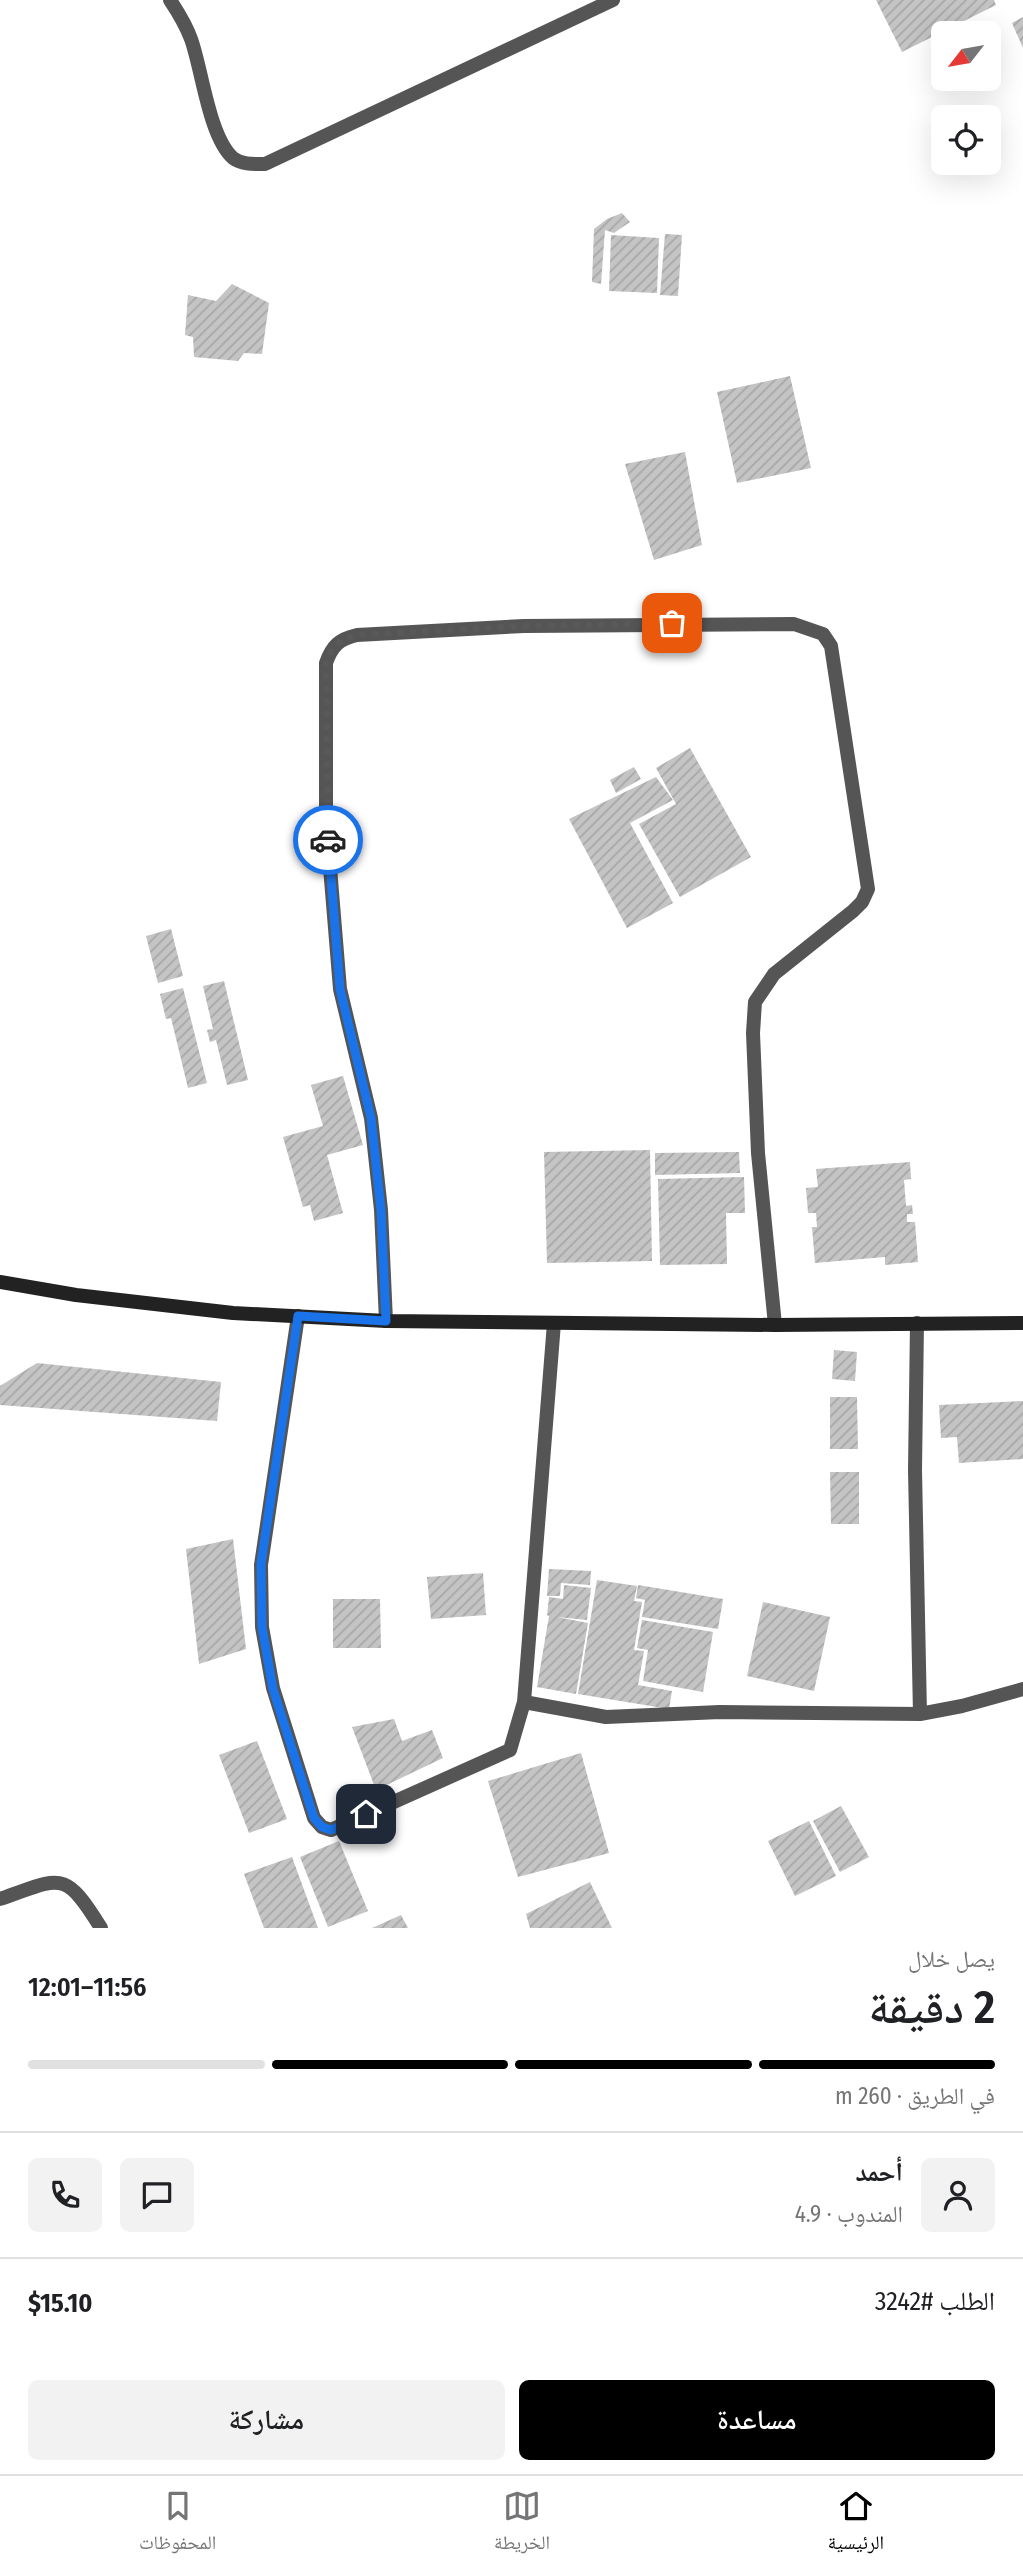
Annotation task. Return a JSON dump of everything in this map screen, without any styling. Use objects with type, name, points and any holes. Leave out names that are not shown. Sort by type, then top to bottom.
[{"type":"street","points":[[170,0],[191,37],[207,102],[225,145],[233,158],[247,164],[265,164],[613,0]]},
{"type":"street","points":[[386,1321],[381,1210],[371,1118],[340,989],[326,819],[326,663],[329,653],[335,644],[344,638],[357,635],[524,626],[794,624],[812,628],[822,634],[831,646],[868,889],[862,902],[853,911],[774,974],[755,1002],[753,1047],[758,1153],[775,1325]]},
{"type":"street","points":[[0,1282],[76,1295],[233,1313],[386,1321],[775,1325],[1023,1323]]},
{"type":"street","points":[[298,1316],[261,1564],[262,1627],[273,1689],[314,1818],[322,1827],[331,1830],[510,1750],[524,1702],[554,1323]]},
{"type":"street","points":[[917,1324],[915,1470],[920,1714]]},
{"type":"street","points":[[524,1702],[606,1717],[720,1712],[920,1714],[962,1706],[1023,1689]]},
{"type":"street","points":[[0,1899],[47,1883],[68,1884],[101,1928]]},
{"type":"building","points":[[876,0],[994,0],[996,5],[964,21],[931,21],[931,38],[902,52]]},
{"type":"building","points":[[1023,17],[1023,48],[1012,23]]},
{"type":"building","points":[[622,213],[630,222],[614,233],[605,230],[601,284],[592,282],[594,229],[607,219]]},
{"type":"building","points":[[665,234],[682,235],[678,296],[660,295]]},
{"type":"building","points":[[611,235],[659,238],[657,293],[609,291]]},
{"type":"building","points":[[232,284],[269,303],[262,354],[244,353],[238,361],[194,357],[193,337],[185,335],[188,295],[216,301]]},
{"type":"building","points":[[790,376],[811,468],[737,483],[717,392]]},
{"type":"building","points":[[685,452],[702,545],[654,560],[625,464]]},
{"type":"building","points":[[690,748],[751,857],[680,897],[639,824],[676,804],[656,768]]},
{"type":"building","points":[[634,767],[641,779],[616,793],[610,780]]},
{"type":"building","points":[[656,777],[673,800],[630,823],[673,903],[627,928],[569,819]]},
{"type":"building","points":[[171,929],[183,976],[158,983],[146,936]]},
{"type":"building","points":[[224,981],[248,1080],[227,1085],[216,1040],[210,1042],[207,1030],[213,1029],[203,986]]},
{"type":"building","points":[[183,988],[207,1083],[188,1088],[171,1018],[166,1019],[160,994]]},
{"type":"building","points":[[343,1076],[363,1145],[327,1155],[343,1213],[314,1221],[310,1205],[303,1207],[283,1137],[323,1126],[311,1085]]},
{"type":"building","points":[[650,1150],[652,1261],[547,1263],[544,1152]]},
{"type":"building","points":[[739,1152],[740,1173],[655,1175],[655,1153]]},
{"type":"building","points":[[910,1162],[911,1179],[904,1180],[906,1206],[912,1205],[913,1214],[907,1214],[907,1222],[915,1222],[918,1262],[885,1265],[885,1257],[815,1263],[812,1227],[817,1227],[816,1213],[808,1213],[806,1188],[818,1187],[816,1169]]},
{"type":"building","points":[[744,1177],[745,1213],[726,1213],[727,1264],[660,1265],[658,1179]]},
{"type":"building","points":[[834,1350],[857,1352],[855,1381],[832,1379]]},
{"type":"building","points":[[37,1363],[221,1382],[217,1421],[0,1405],[0,1386]]},
{"type":"building","points":[[830,1397],[857,1397],[858,1449],[830,1449]]},
{"type":"building","points":[[1023,1401],[1023,1459],[959,1463],[957,1437],[941,1438],[939,1405]]},
{"type":"building","points":[[830,1472],[859,1472],[859,1524],[831,1524]]},
{"type":"building","points":[[233,1539],[246,1649],[199,1664],[186,1549]]},
{"type":"building","points":[[549,1569],[591,1571],[590,1585],[561,1583],[560,1596],[547,1596]]},
{"type":"building","points":[[483,1573],[486,1615],[431,1619],[427,1577]]},
{"type":"building","points":[[597,1580],[637,1586],[634,1601],[642,1602],[634,1650],[644,1651],[638,1685],[672,1691],[669,1709],[578,1694]]},
{"type":"building","points":[[564,1585],[591,1588],[587,1620],[557,1617],[588,1623],[576,1694],[537,1687],[549,1616],[549,1597],[563,1599]]},
{"type":"building","points":[[638,1585],[723,1599],[718,1629],[642,1617],[645,1600],[636,1598]]},
{"type":"building","points":[[333,1599],[380,1599],[381,1648],[333,1648]]},
{"type":"building","points":[[763,1602],[830,1617],[814,1691],[747,1676]]},
{"type":"building","points":[[642,1620],[713,1632],[703,1692],[643,1681],[648,1650],[637,1648]]},
{"type":"building","points":[[394,1719],[402,1741],[432,1730],[443,1758],[376,1790],[352,1727]]},
{"type":"building","points":[[257,1741],[287,1819],[249,1833],[219,1755]]},
{"type":"building","points":[[581,1753],[609,1853],[518,1877],[488,1781]]},
{"type":"building","points":[[841,1806],[869,1857],[840,1872],[813,1821]]},
{"type":"building","points":[[809,1821],[836,1876],[795,1896],[768,1841]]},
{"type":"building","points":[[339,1841],[368,1911],[328,1927],[300,1857]]},
{"type":"building","points":[[292,1857],[318,1928],[264,1928],[244,1874]]},
{"type":"building","points":[[590,1882],[612,1928],[530,1928],[526,1914]]},
{"type":"building","points":[[401,1915],[408,1928],[372,1928]]},
{"type":"way so far","points":[[328,840],[326,663],[335,644],[344,638],[357,635],[524,626],[672,623]]},
{"type":"route","points":[[328,840],[340,989],[371,1118],[381,1210],[386,1321],[298,1316],[261,1564],[262,1627],[273,1689],[314,1818],[322,1827],[331,1830],[366,1814]]}]
